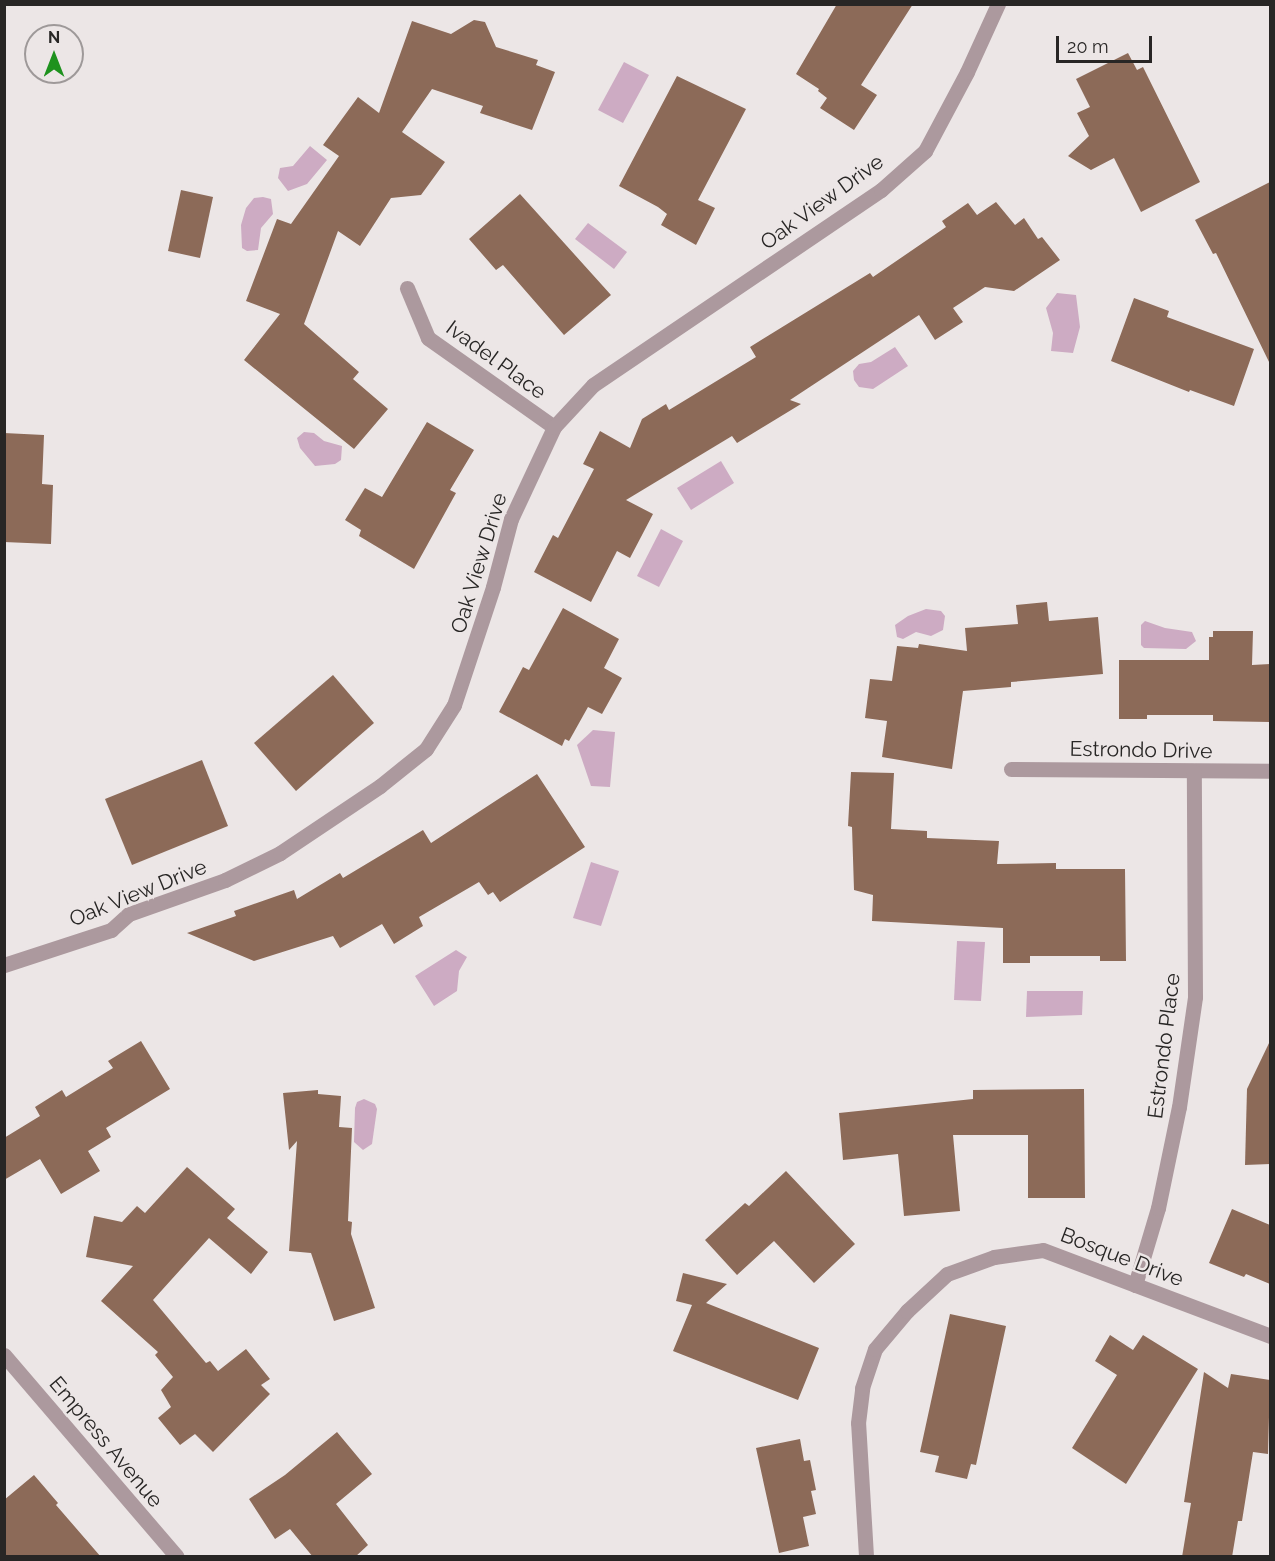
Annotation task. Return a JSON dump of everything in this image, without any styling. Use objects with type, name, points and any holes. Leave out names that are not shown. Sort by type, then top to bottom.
[{"type":"street","name":"Oak View Drive","points":[[4,965],[111,930],[129,914],[225,880],[280,853],[380,786],[426,749],[454,705],[493,587],[511,519],[554,427],[593,386],[881,190],[925,151],[967,72],[998,4]]},
{"type":"street","name":"Ivadel Place","points":[[407,288],[428,338],[554,427]]},
{"type":"street","name":"Estrondo Drive","points":[[1011,769],[1270,771]]},
{"type":"street","name":"Estrondo Place","points":[[1135,1285],[1161,1197],[1179,1107],[1195,997],[1194,772]]},
{"type":"street","name":"Bosque Drive","points":[[866,1557],[858,1424],[862,1388],[874,1349],[907,1311],[948,1274],[994,1257],[1043,1250],[1270,1336]]},
{"type":"street","name":"Empress Avenue","points":[[4,1355],[176,1557]]},
{"type":"shaded area","points":[[624,62],[649,75],[623,123],[598,110]]},
{"type":"shaded area","points":[[310,146],[327,160],[307,184],[288,191],[278,178],[280,168],[293,166]]},
{"type":"shaded area","points":[[254,198],[271,199],[273,214],[261,228],[258,250],[247,251],[242,248],[241,225],[246,208]]},
{"type":"shaded area","points":[[588,223],[627,252],[614,269],[575,239]]},
{"type":"shaded area","points":[[1057,293],[1076,295],[1080,327],[1073,353],[1051,351],[1053,333],[1046,308]]},
{"type":"shaded area","points":[[895,347],[908,366],[873,389],[859,387],[854,380],[853,371],[859,364],[871,362]]},
{"type":"shaded area","points":[[304,432],[314,433],[324,441],[342,446],[341,460],[335,464],[315,466],[300,448],[297,438]]},
{"type":"shaded area","points":[[721,461],[734,483],[691,510],[677,488]]},
{"type":"shaded area","points":[[661,529],[683,541],[659,587],[637,576]]},
{"type":"shaded area","points":[[926,609],[941,611],[945,616],[943,630],[931,636],[916,632],[903,639],[897,637],[895,625],[908,616]]},
{"type":"shaded area","points":[[1145,621],[1165,628],[1192,632],[1196,641],[1186,649],[1144,648],[1141,645],[1141,625]]},
{"type":"shaded area","points":[[593,730],[615,732],[610,787],[591,786],[577,745]]},
{"type":"shaded area","points":[[591,862],[619,871],[601,926],[573,918]]},
{"type":"shaded area","points":[[957,941],[985,942],[981,1001],[954,1000]]},
{"type":"shaded area","points":[[456,950],[467,957],[459,971],[457,991],[434,1006],[415,976]]},
{"type":"shaded area","points":[[1027,991],[1083,991],[1082,1015],[1026,1017]]},
{"type":"shaded area","points":[[364,1099],[375,1104],[377,1109],[372,1144],[363,1150],[354,1142],[355,1108],[357,1102]]},
{"type":"building","points":[[837,4],[913,4],[861,85],[877,95],[854,130],[820,108],[827,98],[818,91],[819,89],[796,74]]},
{"type":"building","points":[[474,20],[485,22],[496,47],[538,60],[536,65],[555,72],[532,130],[480,113],[483,106],[432,89],[402,132],[445,162],[421,195],[391,198],[360,246],[338,231],[304,324],[359,372],[353,379],[388,409],[354,449],[244,360],[280,314],[246,301],[277,219],[291,224],[339,156],[323,145],[358,97],[379,113],[412,21],[451,34]]},
{"type":"building","points":[[1128,53],[1137,70],[1143,67],[1200,182],[1141,212],[1114,158],[1091,170],[1068,156],[1089,136],[1077,113],[1090,107],[1076,79]]},
{"type":"building","points":[[677,76],[746,109],[698,200],[715,208],[696,245],[661,225],[667,214],[658,207],[619,186]]},
{"type":"building","points":[[1270,182],[1270,364],[1216,253],[1213,254],[1195,220]]},
{"type":"building","points":[[181,190],[213,197],[200,258],[168,251]]},
{"type":"building","points":[[520,194],[611,295],[564,335],[503,265],[496,270],[469,239]]},
{"type":"building","points":[[996,202],[1015,225],[1024,218],[1038,239],[1042,237],[1060,260],[1014,291],[985,287],[953,308],[963,322],[935,340],[919,315],[790,400],[801,404],[737,443],[732,436],[626,500],[653,514],[630,558],[617,551],[591,602],[534,572],[553,535],[558,538],[594,469],[583,464],[600,431],[630,448],[642,419],[666,404],[669,410],[756,357],[750,347],[870,273],[873,277],[946,227],[942,221],[968,203],[977,215]]},
{"type":"building","points":[[1134,298],[1169,311],[1167,317],[1254,349],[1234,406],[1190,390],[1189,392],[1111,361]]},
{"type":"building","points":[[427,422],[474,450],[450,490],[456,493],[414,569],[359,536],[361,530],[345,520],[365,488],[382,497]]},
{"type":"building","points":[[4,433],[44,435],[42,484],[53,485],[51,544],[4,542]]},
{"type":"building","points":[[1047,602],[1049,621],[1098,617],[1103,674],[1011,682],[1011,687],[963,691],[952,769],[882,757],[887,721],[865,718],[870,679],[892,681],[897,646],[918,648],[919,644],[967,651],[965,628],[1018,624],[1016,605]]},
{"type":"building","points":[[563,608],[619,639],[604,668],[622,678],[602,714],[588,707],[569,741],[565,739],[562,746],[499,712],[523,667],[529,670]]},
{"type":"building","points":[[1213,631],[1253,631],[1252,665],[1270,664],[1270,722],[1213,721],[1213,715],[1147,715],[1147,719],[1119,719],[1119,660],[1209,660],[1209,637],[1213,637]]},
{"type":"building","points":[[333,675],[374,723],[296,791],[254,743]]},
{"type":"building","points":[[202,760],[228,826],[132,865],[105,799]]},
{"type":"building","points":[[851,772],[894,773],[891,829],[927,831],[927,838],[999,841],[997,864],[1056,863],[1056,869],[1125,869],[1126,961],[1100,961],[1100,956],[1030,956],[1030,963],[1003,963],[1003,928],[872,921],[873,895],[854,890],[852,827],[848,826]]},
{"type":"building","points":[[537,774],[585,847],[500,902],[493,892],[488,895],[479,882],[419,917],[423,926],[394,944],[382,924],[340,948],[333,936],[254,961],[187,933],[236,916],[234,911],[294,890],[297,899],[340,873],[343,878],[423,830],[431,843]]},
{"type":"building","points":[[141,1041],[170,1089],[106,1128],[111,1137],[88,1151],[100,1171],[61,1194],[40,1159],[4,1180],[4,1138],[40,1116],[35,1107],[62,1090],[66,1097],[113,1068],[108,1061]]},
{"type":"building","points":[[1270,1041],[1270,1164],[1245,1165],[1247,1089]]},
{"type":"building","points":[[1084,1089],[1085,1198],[1028,1198],[1028,1135],[953,1135],[960,1211],[904,1216],[898,1154],[843,1160],[839,1113],[973,1099],[973,1090]]},
{"type":"building","points":[[318,1090],[318,1094],[341,1096],[339,1127],[352,1128],[348,1221],[352,1222],[351,1234],[375,1308],[334,1321],[311,1253],[289,1251],[297,1141],[289,1150],[283,1093]]},
{"type":"building","points":[[187,1167],[235,1209],[227,1218],[268,1252],[251,1274],[209,1238],[153,1300],[206,1363],[210,1361],[218,1371],[246,1349],[270,1379],[261,1385],[270,1394],[213,1452],[195,1434],[180,1445],[158,1418],[171,1407],[161,1390],[173,1377],[155,1355],[158,1352],[101,1301],[133,1266],[86,1257],[94,1216],[122,1222],[137,1206],[145,1213]]},
{"type":"building","points":[[786,1171],[855,1244],[814,1283],[774,1241],[737,1275],[705,1240],[745,1203],[749,1206]]},
{"type":"building","points":[[1232,1209],[1270,1225],[1270,1284],[1246,1274],[1244,1277],[1209,1263]]},
{"type":"building","points":[[683,1273],[727,1284],[706,1303],[819,1348],[798,1400],[673,1351],[692,1305],[676,1301]]},
{"type":"building","points":[[950,1314],[1006,1326],[976,1465],[971,1464],[967,1479],[935,1472],[939,1456],[920,1452]]},
{"type":"building","points":[[1110,1335],[1133,1350],[1143,1335],[1198,1369],[1126,1484],[1072,1448],[1117,1375],[1095,1361]]},
{"type":"building","points":[[1204,1372],[1228,1388],[1231,1374],[1270,1380],[1268,1454],[1253,1452],[1242,1521],[1238,1521],[1232,1557],[1182,1557],[1191,1503],[1184,1502]]},
{"type":"building","points":[[337,1432],[372,1474],[336,1504],[368,1545],[355,1557],[313,1557],[290,1529],[275,1539],[249,1499],[285,1475]]},
{"type":"building","points":[[800,1439],[804,1461],[810,1460],[816,1490],[811,1491],[816,1514],[803,1517],[809,1546],[779,1553],[756,1448]]},
{"type":"building","points":[[34,1475],[58,1503],[56,1505],[101,1557],[4,1557],[4,1500]]}]
